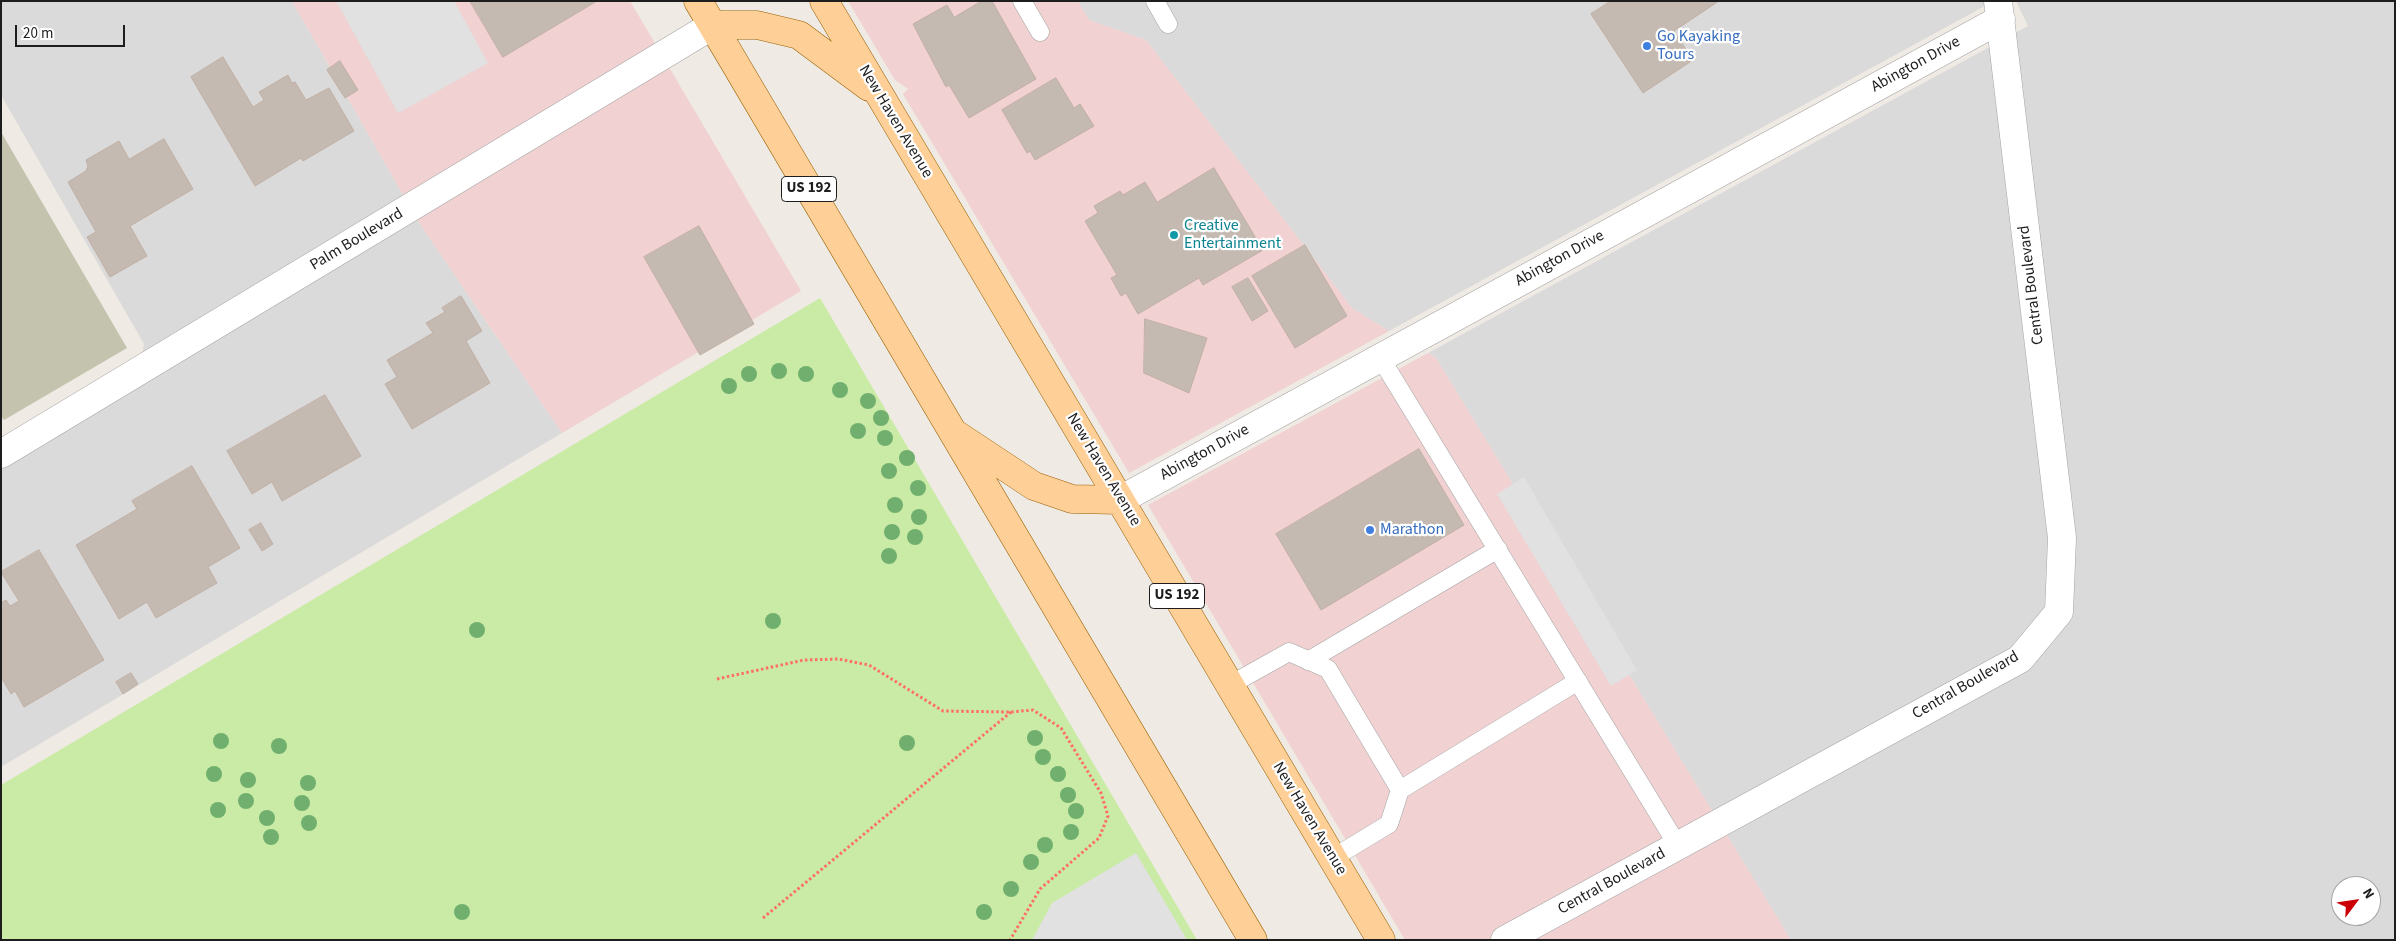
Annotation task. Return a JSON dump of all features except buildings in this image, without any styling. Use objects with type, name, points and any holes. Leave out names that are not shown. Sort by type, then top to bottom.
[{"type":"main road","name":"US 192","points":[[698,1],[1253,940]]},
{"type":"main road","name":"New Haven Avenue","points":[[824,1],[1381,940]]},
{"type":"main road","points":[[713,25],[757,25],[799,35],[878,94]]},
{"type":"main road","points":[[952,432],[1034,486],[1072,499],[1120,500]]},
{"type":"street","name":"Abington Drive","points":[[1120,500],[1380,357],[1999,10]]},
{"type":"street","name":"Central Boulevard","points":[[1508,939],[2020,659],[2059,612],[2062,538],[1999,10]]},
{"type":"street","name":"Palm Boulevard","points":[[1,454],[713,25]]},
{"type":"lane","points":[[1022,1],[1040,32]]},
{"type":"lane","points":[[1155,1],[1168,24]]},
{"type":"lane","points":[[1380,357],[1678,846]]},
{"type":"lane","points":[[1308,661],[1498,549]]},
{"type":"lane","points":[[1230,685],[1289,652],[1328,669],[1400,790]]},
{"type":"lane","points":[[1333,858],[1389,824],[1400,790],[1578,681]]},
{"type":"path","points":[[717,680],[804,660],[838,659],[869,665],[943,711],[1011,712],[1033,710],[1061,728],[1101,793],[1108,816],[1099,838],[1040,889],[1010,940]]},
{"type":"path","points":[[763,918],[1011,712]]},
{"type":"shaded area","points":[[1,1],[292,1],[418,221],[562,433],[1,767],[1,436],[6,436],[142,355],[144,344],[1,95]]},
{"type":"shaded area","points":[[292,1],[630,1],[801,291],[562,433],[418,221]]},
{"type":"shaded area","points":[[336,1],[454,1],[488,63],[398,113]]},
{"type":"shaded area","points":[[848,1],[1078,1],[1089,20],[1146,40],[1352,308],[1389,331],[1129,473],[903,94],[908,89],[895,80]]},
{"type":"shaded area","points":[[1078,1],[1994,1],[1389,331],[1352,308],[1146,40],[1089,20]]},
{"type":"shaded area","points":[[2016,1],[2395,1],[2395,940],[1791,940],[1436,358],[1428,353],[2028,26]]},
{"type":"shaded area","points":[[1,132],[127,348],[4,420],[1,416]]},
{"type":"shaded area","points":[[1428,353],[1436,358],[1791,940],[1405,940],[1148,505]]},
{"type":"shaded area","points":[[1524,477],[1637,670],[1611,686],[1497,494]]},
{"type":"shaded area","points":[[1136,853],[1187,940],[1032,940],[1052,903]]},
{"type":"green space","points":[[820,298],[1197,940],[1,940],[1,785]]},
{"type":"place","name":"Go Kayaking Tours","points":[[1647,46]]},
{"type":"place","name":"Creative Entertainment","points":[[1174,235]]},
{"type":"place","name":"Marathon","points":[[1370,530]]}]
